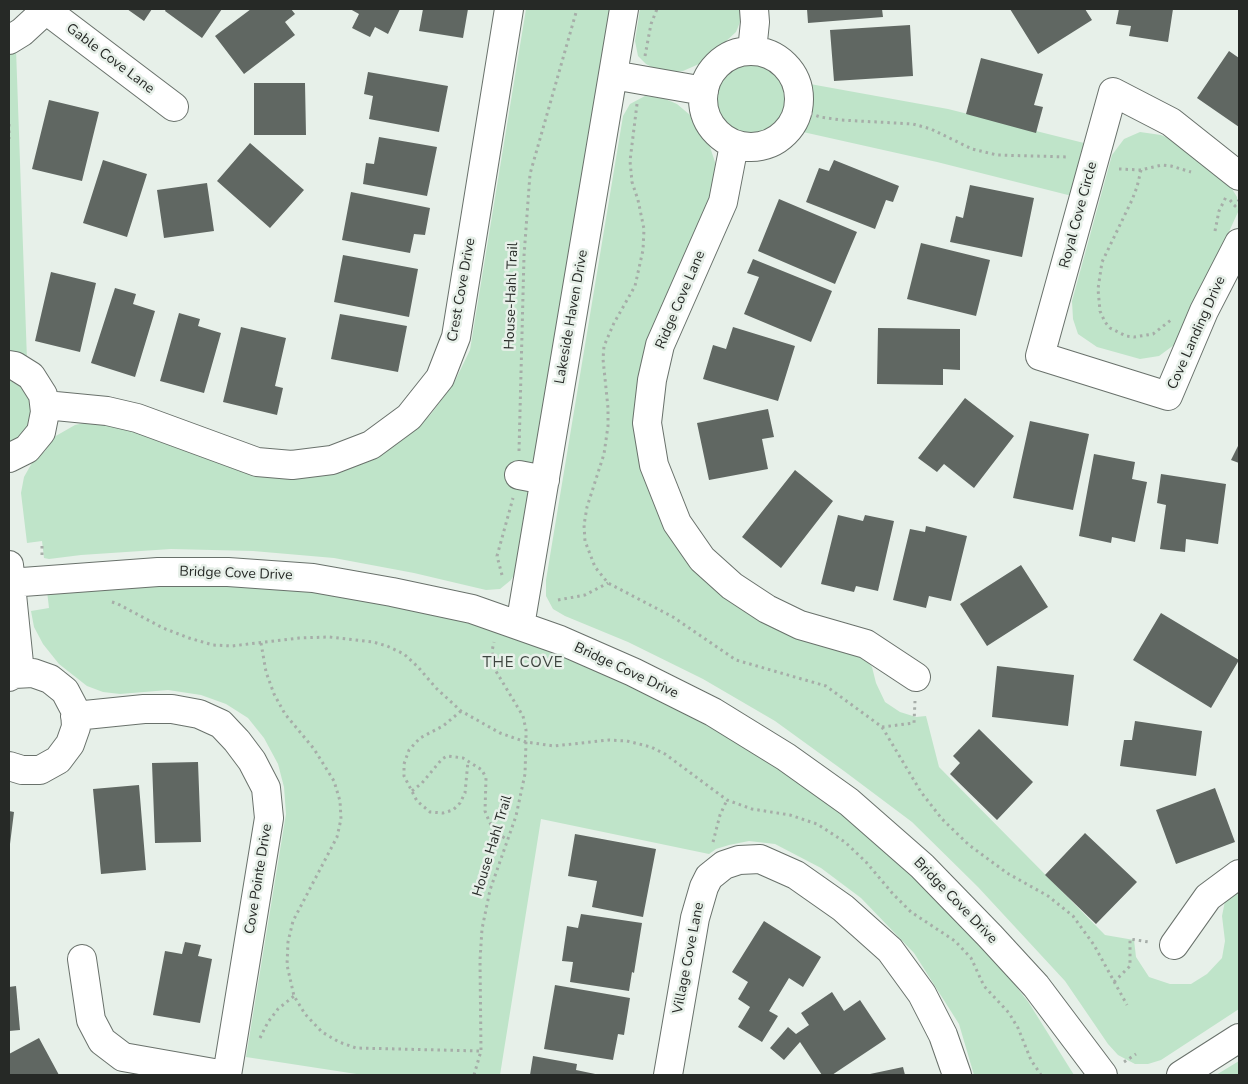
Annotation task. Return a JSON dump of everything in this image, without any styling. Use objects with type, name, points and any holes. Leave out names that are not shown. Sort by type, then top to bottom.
[{"type":"street","name":"Crest Cove Drive","points":[[45,405],[107,411],[137,418],[256,462],[292,465],[332,460],[371,445],[409,417],[440,378],[456,337],[509,9]]},
{"type":"street","name":"Lakeside Haven Drive","points":[[520,626],[532,477],[613,76],[624,9]]},
{"type":"street","points":[[752,51],[755,22],[754,9]]},
{"type":"street","points":[[9,40],[22,32],[46,10]]},
{"type":"street","name":"Gable Cove Lane","points":[[46,10],[174,106]]},
{"type":"street","points":[[752,51],[768,55],[783,64],[795,81],[799,97],[796,117],[782,136],[761,146],[747,147],[734,144],[722,138],[709,122],[703,105],[704,91],[711,73],[722,61],[736,53],[752,51]]},
{"type":"street","points":[[613,76],[704,91]]},
{"type":"street","name":"Royal Cove Circle","points":[[1168,396],[1040,356],[1113,92],[1171,122],[1228,188]]},
{"type":"street","name":"Ridge Cove Lane","points":[[734,144],[723,202],[660,345],[654,371],[647,423],[654,464],[677,523],[702,559],[732,586],[768,609],[800,625],[866,644],[916,677]]},
{"type":"street","name":"Cove Landing Drive","points":[[1168,396],[1204,312],[1227,240]]},
{"type":"street","points":[[9,365],[15,366],[31,376],[42,395],[45,405],[41,432],[27,449],[9,458]]},
{"type":"street","name":"Bridge Cove Drive","points":[[9,577],[158,572],[228,572],[314,578],[472,609],[560,640],[633,672],[713,712],[786,757],[848,802],[922,866],[996,943],[1036,986],[1102,1075]]},
{"type":"street","points":[[9,577],[14,675],[33,673],[50,678],[65,691],[75,710],[76,727],[70,744],[58,760],[40,770],[22,770],[9,766]]},
{"type":"street","name":"Cove Pointe Drive","points":[[75,716],[144,709],[172,709],[199,714],[221,724],[237,741],[252,761],[266,788],[269,818],[226,1075]]},
{"type":"street","points":[[729,865],[760,859],[796,875],[842,908],[890,950],[922,994],[943,1034],[957,1075]]},
{"type":"street","name":"Village Cove Lane","points":[[668,1075],[695,918],[704,887],[709,877],[729,865]]},
{"type":"street","points":[[1174,946],[1208,897],[1239,874]]},
{"type":"street","points":[[82,959],[92,1020],[102,1041],[123,1057],[226,1075]]},
{"type":"street","points":[[1181,1075],[1239,1038]]},
{"type":"path","name":"House-Hahl Trail","points":[[503,580],[497,556],[532,477],[524,256],[530,174],[577,9]]},
{"type":"path","points":[[657,9],[651,24],[640,80],[630,161],[632,182],[644,229],[643,250],[635,286],[614,323],[604,346],[603,359],[608,426],[604,454],[587,507],[584,524],[586,541],[595,567],[608,583],[673,617],[736,660],[826,686],[882,727],[921,792],[942,819],[969,845],[999,867],[1048,896],[1073,916],[1094,945],[1127,1005]]},
{"type":"path","points":[[798,109],[820,117],[841,120],[912,124],[931,130],[972,149],[997,155],[1061,156],[1119,169],[1141,170],[1162,165],[1193,173]]},
{"type":"path","points":[[9,124],[9,139]]},
{"type":"path","points":[[1141,170],[1132,200],[1102,262],[1098,289],[1100,311],[1110,328],[1118,333],[1134,337],[1153,334],[1174,316]]},
{"type":"path","points":[[1228,188],[1235,206],[1239,200]]},
{"type":"path","points":[[1227,240],[1219,211],[1228,188]]},
{"type":"path","points":[[558,600],[585,595],[608,583]]},
{"type":"path","points":[[107,601],[118,604],[163,628],[213,645],[232,646],[299,638],[329,637],[373,642],[387,646],[404,654],[461,711],[500,733],[526,742],[554,746],[610,740],[651,747],[665,754],[727,800],[752,809],[790,815],[817,824],[845,842],[866,862],[911,912],[955,941],[970,958],[984,986],[1009,1013],[1018,1028],[1031,1060],[1041,1075]]},
{"type":"path","name":"House Hahl Trail","points":[[474,1075],[481,1050],[480,960],[482,929],[490,890],[516,816],[524,774],[526,742],[523,716],[494,668],[492,651],[494,638]]},
{"type":"path","points":[[262,643],[266,672],[274,694],[285,714],[314,749],[334,781],[340,801],[341,819],[337,837],[293,921],[288,942],[287,965],[294,996],[305,1014],[322,1032],[339,1042],[356,1048],[481,1050]]},
{"type":"path","points":[[882,727],[914,723],[916,677]]},
{"type":"path","points":[[461,711],[443,726],[420,738],[409,750],[404,764],[404,776],[417,801],[430,812],[443,813],[453,810],[460,803],[465,793],[468,761]]},
{"type":"path","points":[[412,791],[447,756],[455,756],[468,761],[482,770],[486,778],[486,810],[489,821],[495,832],[508,840]]},
{"type":"path","points":[[727,800],[720,815],[714,841],[703,855],[729,865]]},
{"type":"path","points":[[1114,982],[1130,966],[1130,939],[1174,946]]},
{"type":"path","points":[[232,1045],[258,1050],[268,1022],[278,1009],[294,996]]},
{"type":"green space","points":[[526,9],[610,9],[518,568],[511,580],[500,589],[486,590],[414,573],[334,558],[253,551],[171,549],[49,559],[44,558],[42,541],[27,543],[21,493],[24,477],[33,461],[45,451],[54,437],[75,425],[93,421],[124,426],[265,469],[371,457],[404,439],[431,414],[454,383],[470,350]]},
{"type":"green space","points":[[640,9],[743,9],[736,32],[723,44],[699,64],[683,71],[671,72],[657,70],[646,64],[638,56],[635,41]]},
{"type":"green space","points":[[16,49],[27,360],[16,352],[9,351],[9,54]]},
{"type":"green space","points":[[751,64],[770,70],[780,80],[786,99],[780,118],[770,128],[751,134],[732,128],[722,118],[716,99],[722,80],[732,70]]},
{"type":"green space","points":[[810,84],[948,109],[1084,143],[1082,159],[1072,196],[937,162],[803,132],[810,121],[813,108]]},
{"type":"green space","points":[[645,96],[663,98],[677,104],[690,115],[709,144],[715,162],[715,181],[708,205],[652,332],[670,532],[859,652],[872,667],[876,683],[885,702],[900,712],[916,717],[926,716],[939,767],[1105,935],[1134,940],[1136,957],[1149,977],[1170,984],[1191,984],[1207,974],[1222,958],[1225,941],[1222,916],[1225,901],[1239,885],[1239,1009],[1161,1060],[1148,1064],[1135,1064],[1118,1055],[1108,1044],[1065,981],[978,887],[912,822],[775,721],[703,679],[628,642],[565,616],[553,609],[546,596],[546,580],[623,116],[630,104]]},
{"type":"green space","points":[[1140,132],[1168,138],[1229,184],[1237,197],[1238,212],[1189,319],[1174,345],[1159,356],[1140,359],[1097,347],[1078,334],[1073,319],[1072,301],[1112,155],[1124,139]]},
{"type":"green space","points":[[9,380],[21,387],[29,400],[31,411],[28,426],[17,439],[9,442]]},
{"type":"green space","points":[[272,582],[488,623],[595,663],[794,772],[962,917],[1029,1003],[1074,1075],[974,1075],[959,1024],[914,953],[861,898],[821,868],[775,844],[749,841],[716,849],[709,854],[541,819],[500,1075],[363,1075],[246,1057],[286,814],[284,787],[278,764],[264,738],[248,718],[226,704],[201,695],[168,690],[120,694],[103,692],[87,686],[59,664],[43,644],[34,627],[31,611],[49,608],[47,591],[82,585]]},
{"type":"green space","points":[[1239,1061],[1239,1075],[1216,1075]]},
{"type":"building","points":[[127,9],[152,9],[144,21]]},
{"type":"building","points":[[166,9],[222,9],[202,38],[165,11]]},
{"type":"building","points":[[251,9],[291,9],[295,14],[285,22],[295,35],[244,74],[215,36]]},
{"type":"building","points":[[350,9],[400,9],[388,34],[375,27],[370,37],[352,28],[359,14]]},
{"type":"building","points":[[423,9],[468,9],[463,38],[419,31]]},
{"type":"building","points":[[807,9],[882,9],[883,17],[808,23]]},
{"type":"building","points":[[1010,9],[1085,9],[1092,20],[1038,54]]},
{"type":"building","points":[[1119,9],[1173,9],[1168,42],[1129,36],[1131,26],[1116,24]]},
{"type":"building","points":[[910,25],[913,76],[834,81],[830,30]]},
{"type":"building","points":[[1229,51],[1239,58],[1239,127],[1197,98]]},
{"type":"building","points":[[981,58],[1043,74],[1034,105],[1043,107],[1036,133],[966,114]]},
{"type":"building","points":[[368,72],[448,86],[439,132],[369,119],[373,96],[364,94]]},
{"type":"building","points":[[254,83],[305,83],[306,135],[254,135]]},
{"type":"building","points":[[49,100],[99,112],[82,181],[32,169]]},
{"type":"building","points":[[379,137],[437,147],[427,196],[363,184],[366,163],[374,164]]},
{"type":"building","points":[[250,143],[304,190],[270,228],[217,181]]},
{"type":"building","points":[[103,160],[147,174],[127,237],[83,223]]},
{"type":"building","points":[[834,160],[899,186],[893,202],[886,200],[875,229],[806,202],[819,168],[829,171]]},
{"type":"building","points":[[207,183],[214,231],[164,238],[157,190]]},
{"type":"building","points":[[970,185],[1034,198],[1022,257],[950,242],[956,216],[963,218]]},
{"type":"building","points":[[351,192],[430,208],[425,235],[414,234],[410,253],[342,240]]},
{"type":"building","points":[[779,199],[857,232],[835,284],[758,251]]},
{"type":"building","points":[[921,243],[990,260],[976,316],[907,299]]},
{"type":"building","points":[[343,255],[418,269],[409,317],[334,302]]},
{"type":"building","points":[[753,259],[832,291],[811,342],[744,314],[759,277],[747,273]]},
{"type":"building","points":[[51,272],[96,283],[80,352],[35,341]]},
{"type":"building","points":[[115,288],[136,294],[133,304],[155,311],[135,377],[91,363]]},
{"type":"building","points":[[179,313],[200,319],[198,326],[221,333],[204,393],[160,381]]},
{"type":"building","points":[[340,314],[407,326],[398,372],[331,359]]},
{"type":"building","points":[[241,327],[286,338],[275,386],[283,388],[277,415],[223,402]]},
{"type":"building","points":[[733,327],[795,346],[778,401],[703,379],[713,345],[726,349]]},
{"type":"building","points":[[878,328],[960,329],[960,370],[943,369],[943,385],[877,384]]},
{"type":"building","points":[[965,398],[1014,436],[974,488],[944,464],[937,472],[918,458]]},
{"type":"building","points":[[768,409],[774,437],[762,439],[768,469],[709,480],[697,423]]},
{"type":"building","points":[[1030,421],[1089,434],[1073,510],[1013,498]]},
{"type":"building","points":[[1239,444],[1239,463],[1231,460]]},
{"type":"building","points":[[1094,454],[1135,462],[1132,479],[1147,482],[1135,542],[1112,537],[1111,543],[1079,536]]},
{"type":"building","points":[[795,470],[833,501],[781,568],[742,537]]},
{"type":"building","points":[[1161,474],[1226,484],[1218,544],[1186,539],[1185,552],[1160,549],[1166,505],[1157,503]]},
{"type":"building","points":[[838,515],[863,521],[865,515],[894,521],[878,591],[856,586],[854,592],[821,584]]},
{"type":"building","points":[[926,526],[967,536],[951,601],[929,596],[926,608],[893,600],[910,529],[925,532]]},
{"type":"building","points":[[1021,565],[1048,607],[987,646],[960,604]]},
{"type":"building","points":[[1161,613],[1239,660],[1211,708],[1133,660]]},
{"type":"building","points":[[997,666],[1074,675],[1068,726],[992,717]]},
{"type":"building","points":[[1135,721],[1202,731],[1196,776],[1120,766],[1124,740],[1132,740]]},
{"type":"building","points":[[979,729],[1033,782],[997,820],[950,774],[960,763],[953,756]]},
{"type":"building","points":[[198,762],[201,842],[155,843],[152,763]]},
{"type":"building","points":[[139,785],[146,870],[101,874],[93,789]]},
{"type":"building","points":[[1215,788],[1235,842],[1176,864],[1156,810]]},
{"type":"building","points":[[9,811],[14,812],[10,844],[9,844]]},
{"type":"building","points":[[1085,833],[1137,882],[1096,924],[1045,875]]},
{"type":"building","points":[[575,834],[656,849],[643,917],[592,907],[597,881],[568,876]]},
{"type":"building","points":[[581,914],[642,923],[634,973],[632,972],[629,991],[570,982],[573,962],[562,961],[567,926],[578,928]]},
{"type":"building","points":[[764,921],[821,957],[803,987],[789,978],[769,1011],[778,1016],[762,1042],[738,1027],[750,1007],[738,999],[748,982],[732,972]]},
{"type":"building","points":[[185,942],[201,945],[198,956],[212,959],[200,1023],[153,1015],[165,951],[182,954]]},
{"type":"building","points":[[555,985],[630,998],[624,1035],[618,1034],[613,1060],[544,1049]]},
{"type":"building","points":[[16,986],[20,1030],[9,1031],[9,987]]},
{"type":"building","points":[[832,992],[844,1011],[860,1000],[886,1039],[832,1075],[822,1075],[800,1042],[784,1060],[770,1048],[788,1027],[796,1034],[809,1025],[801,1013]]},
{"type":"building","points":[[39,1038],[59,1075],[9,1075],[9,1054]]},
{"type":"building","points":[[533,1056],[577,1064],[576,1070],[600,1075],[530,1075]]},
{"type":"building","points":[[903,1067],[905,1075],[870,1075],[870,1074]]},
{"type":"district","name":"THE COVE","points":[[523,663]]}]
